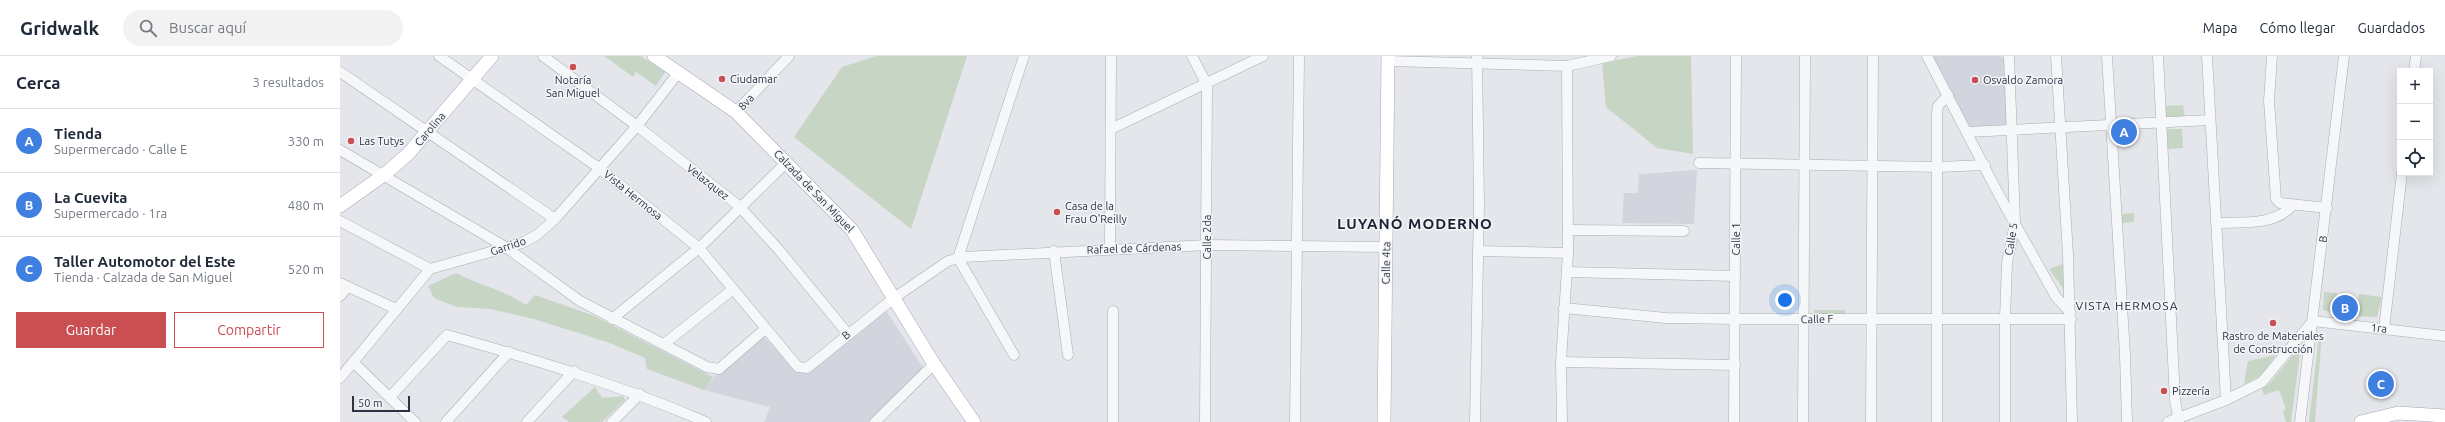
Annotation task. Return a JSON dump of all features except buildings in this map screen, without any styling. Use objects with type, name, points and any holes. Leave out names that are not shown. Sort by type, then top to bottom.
[{"type":"main road","name":"Carolina","points":[[340,206],[384,174],[428,132],[492,56]]},
{"type":"main road","name":"Calzada de San Miguel","points":[[660,58],[736,112],[787,162],[852,230],[934,364],[974,422]]},
{"type":"main road","name":"Calle 4ta","points":[[1384,422],[1388,59]]},
{"type":"main road","points":[[2366,421],[2398,413],[2445,416]]},
{"type":"street","name":"Vista Hermosa","points":[[439,56],[599,168],[699,248],[732,290],[798,368]]},
{"type":"street","name":"Velazquez","points":[[543,56],[637,126],[739,206],[848,334]]},
{"type":"street","name":"8va","points":[[736,112],[789,56]]},
{"type":"street","points":[[1014,355],[958,258],[1024,56]]},
{"type":"street","points":[[1110,248],[1111,56]]},
{"type":"street","name":"Calle 2da","points":[[1192,56],[1207,84],[1208,245],[1205,422]]},
{"type":"street","points":[[1111,130],[1262,56]]},
{"type":"street","points":[[1295,422],[1299,56]]},
{"type":"street","points":[[1388,59],[1477,59],[1567,66],[1611,56]]},
{"type":"street","name":"Calle 1","points":[[1734,422],[1736,276],[1736,56]]},
{"type":"street","points":[[1803,422],[1805,56]]},
{"type":"street","points":[[1870,422],[1873,56]]},
{"type":"street","points":[[1927,56],[2015,223],[2056,297],[2070,315]]},
{"type":"street","name":"Calle 5","points":[[2005,422],[2005,318],[2007,263],[2015,223],[2009,56]]},
{"type":"street","points":[[2056,56],[2070,315],[2072,422]]},
{"type":"street","points":[[2107,56],[2127,422]]},
{"type":"street","points":[[2158,56],[2172,350],[2179,420]]},
{"type":"street","points":[[2207,56],[2218,224],[2226,400]]},
{"type":"street","points":[[2272,56],[2269,101],[2275,195],[2280,203],[2327,208]]},
{"type":"street","name":"B","points":[[2300,422],[2327,208],[2344,56]]},
{"type":"street","points":[[2414,68],[2416,56]]},
{"type":"street","points":[[1475,422],[1478,251],[1477,59]]},
{"type":"street","points":[[1562,422],[1561,362],[1568,253],[1567,66]]},
{"type":"street","points":[[340,72],[555,219]]},
{"type":"street","name":"Garrido","points":[[430,269],[507,248],[537,235],[555,219],[637,126],[679,72]]},
{"type":"street","points":[[1937,422],[1938,106],[1948,95]]},
{"type":"street","points":[[1968,132],[2210,120]]},
{"type":"street","points":[[340,150],[384,174],[507,248],[580,301],[706,367],[719,370],[765,329]]},
{"type":"street","points":[[612,319],[699,248],[739,206],[787,162]]},
{"type":"street","points":[[1699,163],[1939,167],[1985,166]]},
{"type":"street","points":[[2384,329],[2402,176]]},
{"type":"street","points":[[2218,224],[2258,221],[2280,216],[2292,205]]},
{"type":"street","points":[[340,221],[430,269],[340,378]]},
{"type":"street","points":[[1568,230],[1684,231]]},
{"type":"street","name":"Rafael de Cárdenas","points":[[894,298],[948,261],[958,258],[1110,248],[1208,245],[1386,247]]},
{"type":"street","points":[[1054,251],[1068,354]]},
{"type":"street","points":[[1478,251],[1568,253]]},
{"type":"street","points":[[1567,272],[1736,276]]},
{"type":"street","points":[[340,296],[344,285],[396,309]]},
{"type":"street","points":[[664,344],[732,290]]},
{"type":"street","name":"B","points":[[798,368],[807,368],[894,298]]},
{"type":"street","name":"Calle F","points":[[1564,308],[1666,318],[1803,320],[2005,318],[2070,315]]},
{"type":"street","points":[[1113,311],[1113,422]]},
{"type":"street","points":[[2168,422],[2179,420],[2226,400],[2262,382],[2313,321]]},
{"type":"street","name":"1ra","points":[[2313,321],[2445,336]]},
{"type":"street","points":[[390,397],[447,335],[574,371],[640,394],[703,421]]},
{"type":"street","points":[[446,422],[509,352]]},
{"type":"street","points":[[352,362],[415,422]]},
{"type":"street","points":[[1561,362],[1735,365]]},
{"type":"street","points":[[875,422],[934,364]]},
{"type":"street","points":[[527,422],[574,371]]},
{"type":"street","points":[[612,422],[640,394]]},
{"type":"shaded area","name":"Osvaldo Zamora","points":[[1927,56],[2000,56],[2008,62],[2012,131],[1968,132]]},
{"type":"shaded area","points":[[1697,170],[1694,224],[1622,223],[1624,193],[1638,193],[1639,174]]},
{"type":"shaded area","points":[[883,306],[924,369],[869,422],[764,422],[770,407],[704,390],[724,364],[761,333],[796,372]]},
{"type":"green space","points":[[604,56],[641,56],[665,72],[656,86],[636,72],[633,77]]},
{"type":"green space","points":[[876,56],[967,56],[911,229],[794,137],[842,67]]},
{"type":"green space","points":[[1637,56],[1691,56],[1693,154],[1657,148],[1606,107],[1602,63]]},
{"type":"green space","points":[[2183,105],[2185,118],[2166,119],[2165,106]]},
{"type":"green space","points":[[2167,129],[2182,129],[2183,148],[2168,149]]},
{"type":"green space","points":[[2134,213],[2134,222],[2121,223],[2121,214]]},
{"type":"green space","points":[[2063,264],[2065,291],[2049,269]]},
{"type":"green space","points":[[456,273],[509,295],[526,305],[535,295],[592,315],[713,377],[704,390],[647,369],[645,358],[610,343],[534,319],[491,309],[457,307],[434,298],[428,286]]},
{"type":"green space","points":[[2324,292],[2337,293],[2335,313],[2323,310]]},
{"type":"green space","points":[[2359,294],[2382,297],[2377,317],[2357,316]]},
{"type":"green space","points":[[1814,310],[1845,310],[1845,314],[1814,315]]},
{"type":"green space","points":[[2322,332],[2315,422],[2309,422],[2319,336]]},
{"type":"green space","points":[[2297,350],[2300,354],[2291,422],[2286,422],[2283,411],[2286,409],[2279,390],[2264,395],[2262,389],[2270,383]]},
{"type":"green space","points":[[2276,355],[2262,375],[2244,384],[2248,361]]},
{"type":"green space","points":[[595,387],[602,398],[623,396],[625,400],[602,422],[569,422],[562,417]]},
{"type":"place","name":"Notaría San Miguel","points":[[573,67]]},
{"type":"place","name":"Ciudamar","points":[[722,79]]},
{"type":"place","name":"Osvaldo Zamora","points":[[1975,80]]},
{"type":"place","name":"Tienda","points":[[2124,132]]},
{"type":"place","name":"Las Tutys","points":[[351,141]]},
{"type":"place","name":"Casa de la Frau O'Reilly","points":[[1057,212]]},
{"type":"place","name":"La Cuevita","points":[[2345,308]]},
{"type":"place","name":"Rastro de Materiales de Construcción","points":[[2273,323]]},
{"type":"place","name":"Taller Automotor del Este","points":[[2381,384]]},
{"type":"place","name":"Pizzería","points":[[2164,391]]},
{"type":"district","name":"LUYANÓ MODERNO","points":[[1415,224]]},
{"type":"district","name":"VISTA HERMOSA","points":[[2127,306]]}]
